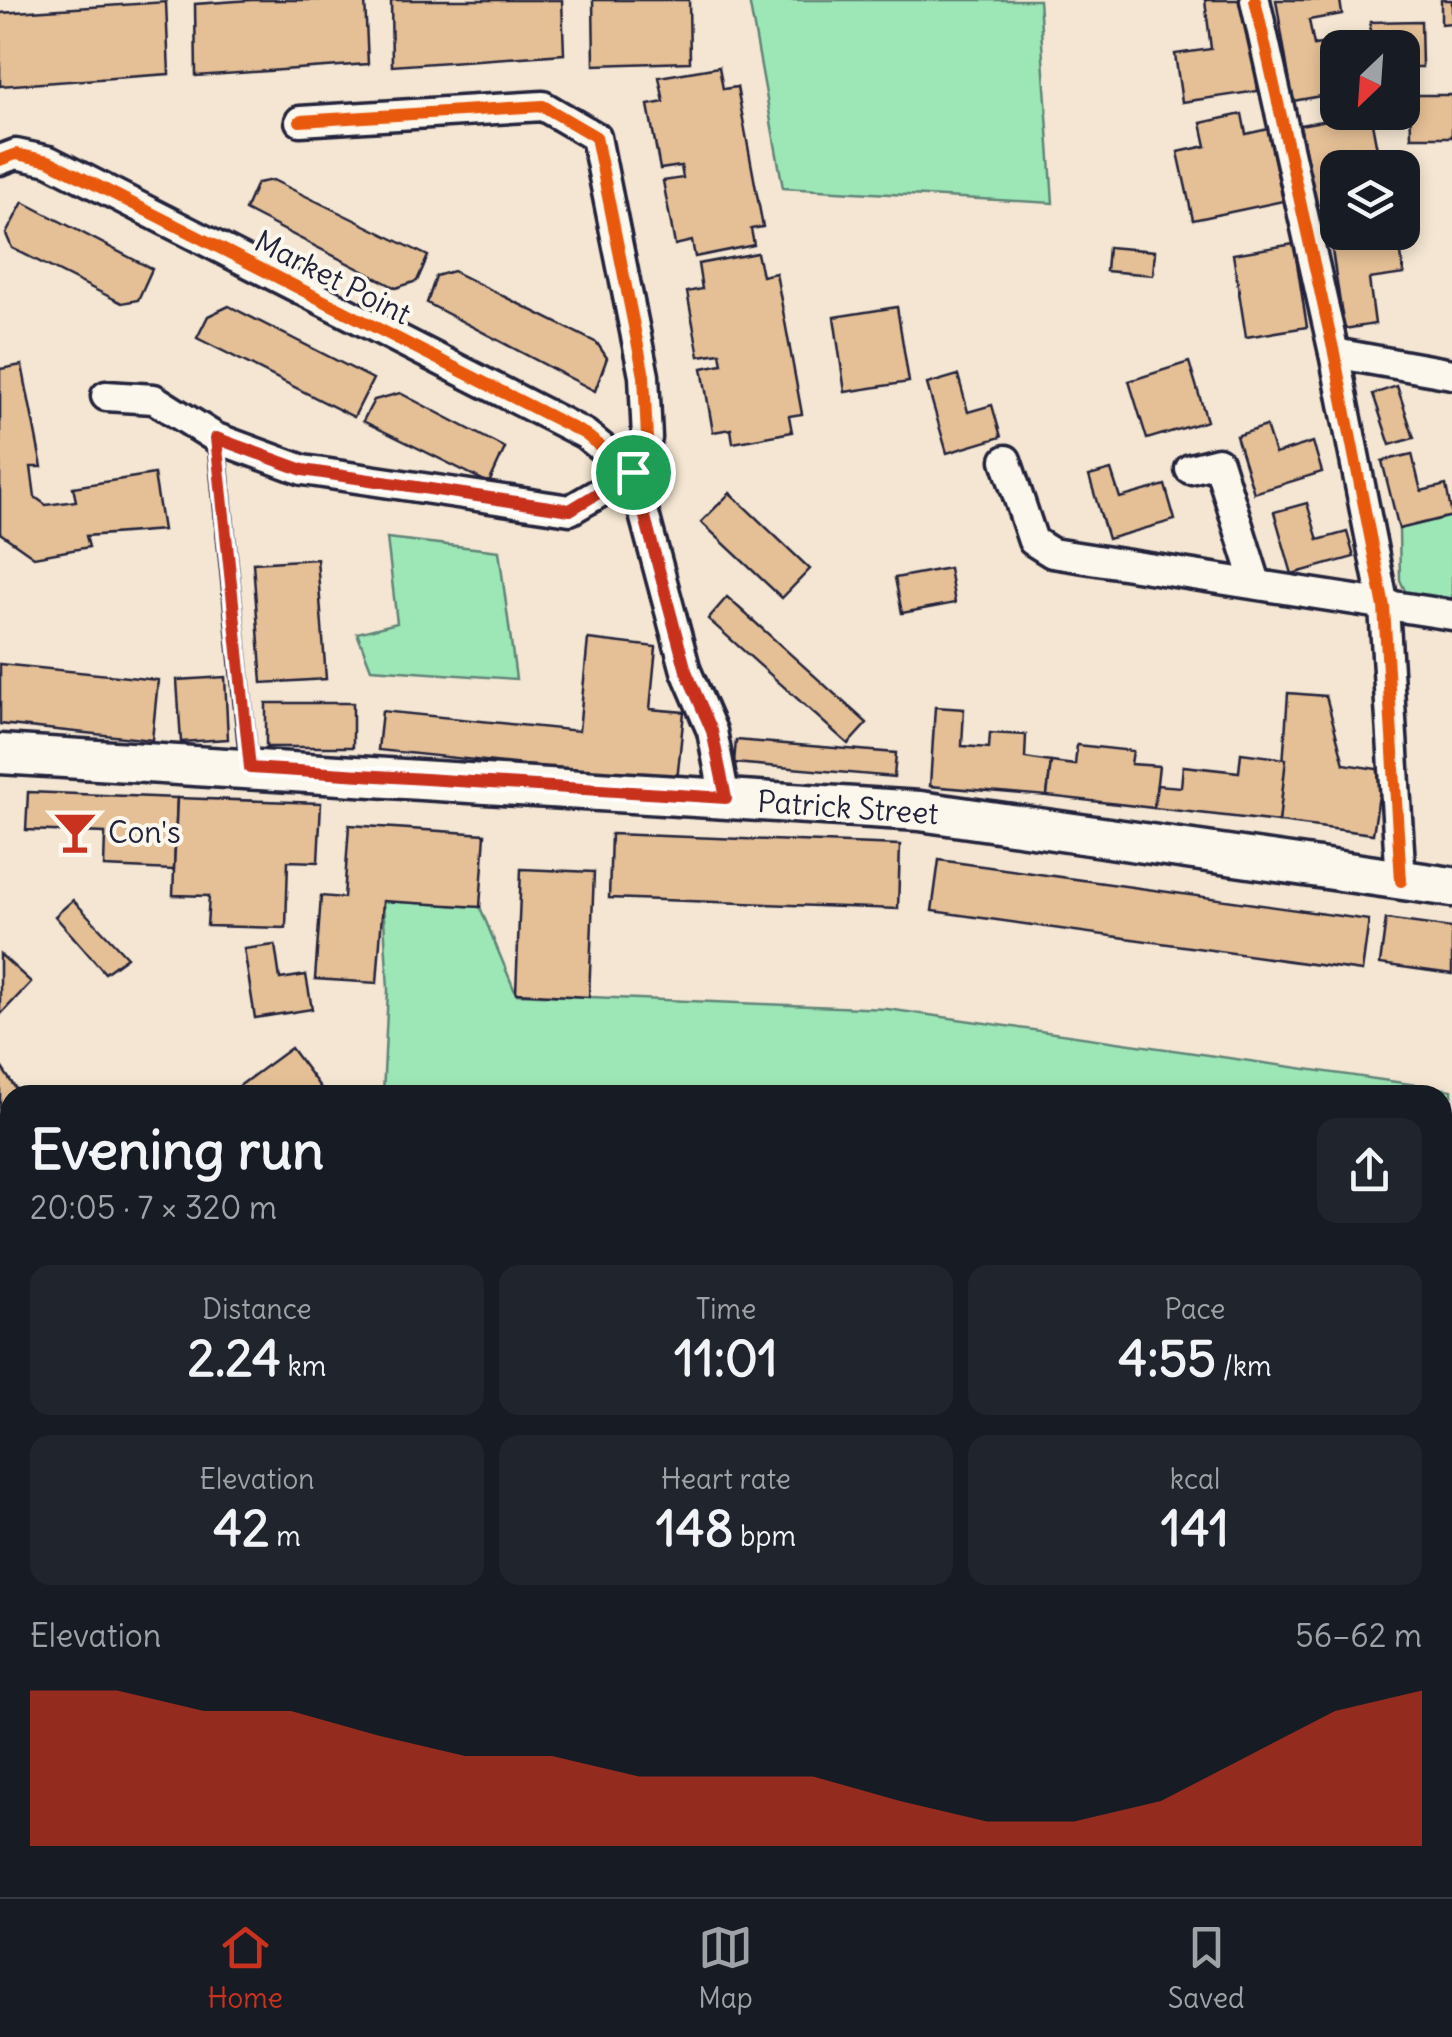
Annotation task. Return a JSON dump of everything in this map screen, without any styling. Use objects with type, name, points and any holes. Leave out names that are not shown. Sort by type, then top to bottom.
[{"type":"main road","name":"Patrick Street","points":[[0,754],[920,810],[1452,887]]},
{"type":"street","points":[[1255,0],[1334,353],[1384,608],[1401,880]]},
{"type":"street","points":[[106,396],[154,399],[216,438],[303,470],[570,510],[633,472],[647,438],[644,376],[596,137],[543,106],[300,121]]},
{"type":"street","name":"Market Point","points":[[0,160],[16,154],[50,160],[584,434],[633,472]]},
{"type":"street","points":[[1334,353],[1452,374]]},
{"type":"street","points":[[1006,460],[1033,541],[1052,553],[1256,583],[1384,608],[1452,615]]},
{"type":"street","points":[[1190,469],[1218,462],[1256,583]]},
{"type":"street","points":[[633,472],[686,671],[712,731],[726,798]]},
{"type":"lane","points":[[216,438],[250,768]]},
{"type":"green space","points":[[749,0],[1039,0],[1053,203],[783,188]]},
{"type":"green space","points":[[1452,516],[1452,600],[1408,597],[1400,580],[1399,529]]},
{"type":"green space","points":[[387,538],[499,551],[516,679],[371,669],[357,633],[397,623]]},
{"type":"green space","points":[[383,901],[480,907],[516,994],[887,1009],[1417,1085],[383,1085],[388,990]]},
{"type":"building","points":[[365,0],[368,64],[196,76],[195,4]]},
{"type":"building","points":[[391,0],[562,0],[564,54],[392,66]]},
{"type":"building","points":[[593,0],[689,0],[690,62],[594,65]]},
{"type":"building","points":[[1205,0],[1245,0],[1258,91],[1182,102],[1175,54],[1211,49]]},
{"type":"building","points":[[1276,0],[1340,0],[1342,14],[1309,20],[1314,45],[1320,44],[1320,96],[1293,101]]},
{"type":"building","points":[[1441,0],[1452,0],[1452,23],[1441,24]]},
{"type":"building","points":[[166,2],[169,74],[0,86],[0,13]]},
{"type":"building","points":[[1421,21],[1422,67],[1420,30],[1370,30],[1370,22]]},
{"type":"building","points":[[719,67],[723,89],[737,87],[763,227],[751,229],[754,245],[695,257],[692,241],[675,245],[663,181],[683,178],[681,166],[660,169],[648,105],[664,102],[659,77]]},
{"type":"building","points":[[1420,95],[1452,95],[1452,137],[1411,137],[1411,130],[1420,130]]},
{"type":"building","points":[[1242,114],[1246,134],[1268,129],[1283,201],[1193,220],[1178,152],[1206,146],[1201,123]]},
{"type":"building","points":[[1320,121],[1320,130],[1373,130],[1377,150],[1320,150],[1320,209],[1317,210],[1300,125]]},
{"type":"building","points":[[273,180],[428,256],[417,281],[396,288],[245,210],[257,183]]},
{"type":"building","points":[[23,202],[152,269],[138,300],[122,303],[12,248],[6,234]]},
{"type":"building","points":[[1294,244],[1307,327],[1246,337],[1233,254]]},
{"type":"building","points":[[1108,247],[1155,251],[1153,275],[1106,271]]},
{"type":"building","points":[[1332,250],[1400,250],[1404,274],[1369,279],[1375,324],[1344,329]]},
{"type":"building","points":[[757,253],[762,276],[776,273],[802,414],[789,416],[792,432],[733,443],[731,429],[713,432],[702,368],[722,364],[720,353],[699,356],[687,292],[702,289],[698,264]]},
{"type":"building","points":[[453,271],[597,343],[607,358],[595,391],[427,303],[436,276]]},
{"type":"building","points":[[229,306],[373,379],[354,417],[197,338],[208,316]]},
{"type":"building","points":[[897,307],[909,382],[845,392],[834,317]]},
{"type":"building","points":[[1189,362],[1207,421],[1147,439],[1129,381]]},
{"type":"building","points":[[22,365],[42,467],[31,467],[35,497],[46,505],[76,501],[73,487],[154,474],[163,530],[86,536],[89,547],[34,557],[0,533],[0,369]]},
{"type":"building","points":[[958,375],[968,412],[992,405],[1001,437],[947,453],[927,384]]},
{"type":"building","points":[[1397,386],[1414,438],[1390,445],[1373,394]]},
{"type":"building","points":[[400,393],[505,448],[489,483],[363,421],[374,400]]},
{"type":"building","points":[[1266,426],[1275,454],[1313,442],[1322,472],[1254,493],[1236,436]]},
{"type":"building","points":[[1412,454],[1421,491],[1446,485],[1452,516],[1399,529],[1382,461]]},
{"type":"building","points":[[1111,470],[1120,498],[1165,485],[1175,520],[1108,539],[1089,476]]},
{"type":"building","points":[[730,493],[810,569],[782,598],[701,522]]},
{"type":"building","points":[[1307,503],[1318,540],[1347,532],[1354,557],[1292,574],[1274,512]]},
{"type":"building","points":[[317,559],[326,679],[262,683],[253,563]]},
{"type":"building","points":[[949,568],[955,603],[902,613],[895,578]]},
{"type":"building","points":[[727,597],[867,723],[848,744],[708,619]]},
{"type":"building","points":[[588,639],[656,647],[650,709],[684,712],[677,781],[378,750],[382,711],[579,731]]},
{"type":"building","points":[[0,664],[158,680],[152,740],[0,724]]},
{"type":"building","points":[[225,677],[228,739],[181,742],[177,680]]},
{"type":"building","points":[[1288,693],[1326,696],[1344,764],[1383,770],[1373,834],[1279,822]]},
{"type":"building","points":[[266,703],[353,703],[353,747],[266,747]]},
{"type":"building","points":[[935,707],[964,709],[962,746],[989,748],[990,733],[1026,735],[1025,758],[1051,762],[1047,796],[930,786]]},
{"type":"building","points":[[736,740],[896,753],[894,777],[734,763]]},
{"type":"building","points":[[1077,745],[1133,751],[1131,764],[1159,766],[1154,808],[1047,796],[1051,762],[1075,765]]},
{"type":"building","points":[[1241,753],[1286,759],[1279,822],[1154,808],[1157,785],[1181,787],[1183,766],[1239,772]]},
{"type":"building","points":[[28,792],[177,798],[174,870],[104,867],[105,833],[26,830]]},
{"type":"building","points":[[177,798],[321,803],[318,862],[288,861],[286,928],[207,926],[209,896],[173,895]]},
{"type":"building","points":[[349,825],[485,834],[480,907],[383,901],[377,983],[315,979],[321,896],[344,898]]},
{"type":"building","points":[[611,834],[900,845],[898,909],[609,898]]},
{"type":"building","points":[[939,860],[1369,920],[1362,971],[932,911]]},
{"type":"building","points":[[521,869],[594,872],[589,997],[516,993]]},
{"type":"building","points":[[73,900],[127,957],[105,973],[55,916]]},
{"type":"building","points":[[1386,919],[1452,928],[1452,974],[1380,964]]},
{"type":"building","points":[[275,945],[280,979],[306,975],[312,1009],[255,1018],[244,949]]},
{"type":"building","points":[[0,954],[31,982],[0,1015]]},
{"type":"building","points":[[291,1048],[319,1085],[241,1085]]},
{"type":"building","points":[[0,1065],[13,1085],[0,1085]]},
{"type":"cycle path","points":[[1255,0],[1334,353],[1384,607],[1401,881]]},
{"type":"cycle path","points":[[300,121],[543,106],[596,137],[644,376],[647,438],[633,473],[686,671],[712,731],[725,799]]},
{"type":"cycle path","points":[[0,160],[16,154],[49,161],[585,434],[633,473]]},
{"type":"place","name":"Con's","points":[[75,832]]},
{"type":"route","points":[[216,438],[303,470],[570,510],[633,472],[686,671],[712,731],[726,798],[250,768],[216,438]]}]
